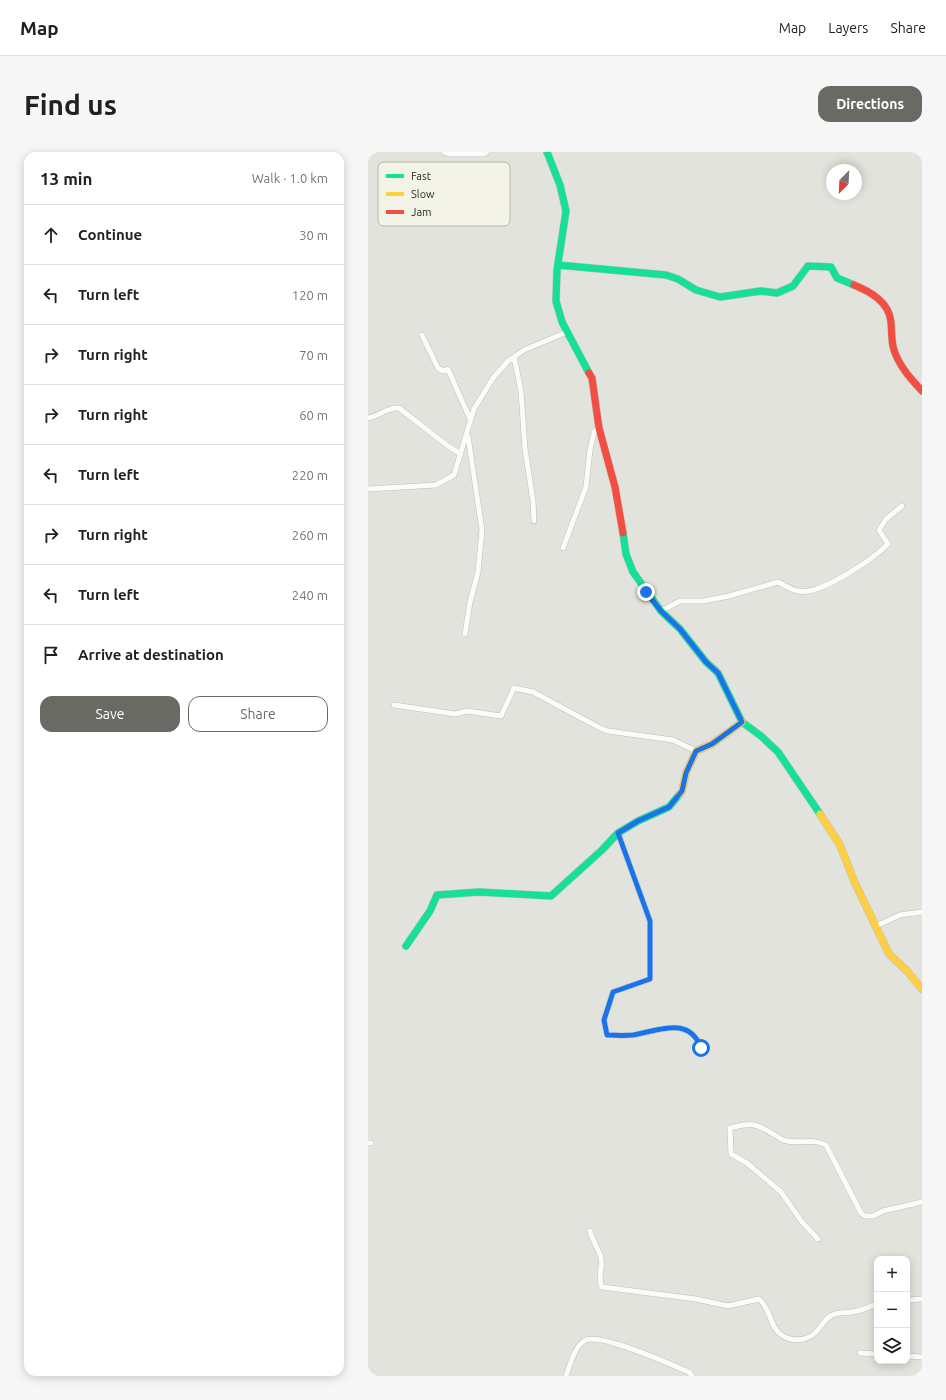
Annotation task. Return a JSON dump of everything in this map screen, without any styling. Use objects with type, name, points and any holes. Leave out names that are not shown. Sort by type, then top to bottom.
[{"type":"street","points":[[444,152],[449,154],[484,154],[487,152]]},
{"type":"street","points":[[547,152],[560,185],[566,211],[558,265],[556,301],[567,332],[592,378],[599,428],[615,487],[626,554],[633,572],[661,611],[680,629],[706,662],[718,673],[742,722],[778,752],[840,845],[855,883],[889,954],[907,971],[922,989]]},
{"type":"street","points":[[558,265],[666,275],[678,278],[696,290],[720,297],[761,291],[777,293],[793,286],[808,266],[831,267],[837,278],[863,288],[886,306],[890,317],[893,350],[907,372],[922,391]]},
{"type":"street","points":[[368,490],[436,485],[454,476],[470,419],[482,393],[508,361],[524,350],[567,332]]},
{"type":"street","points":[[422,335],[438,368],[443,371],[448,369],[470,419]]},
{"type":"street","points":[[514,357],[521,391],[534,521]]},
{"type":"street","points":[[368,418],[376,417],[390,407],[399,408],[448,446],[461,454]]},
{"type":"street","points":[[563,548],[586,487],[590,450],[594,432],[599,428]]},
{"type":"street","points":[[465,634],[471,597],[478,572],[482,530],[467,433]]},
{"type":"street","points":[[661,611],[680,601],[703,601],[728,596],[778,582],[799,592],[814,590],[846,575],[881,551],[888,544],[879,530],[886,519],[902,506]]},
{"type":"street","points":[[394,705],[455,714],[467,711],[501,716],[514,688],[534,692],[608,731],[673,740],[696,751]]},
{"type":"street","points":[[406,946],[430,911],[437,895],[479,892],[551,896],[602,850],[618,833],[638,821],[669,807],[682,791],[686,773],[696,751],[712,744],[742,722]]},
{"type":"street","points":[[618,833],[650,921],[650,979],[613,992],[604,1020],[607,1035],[632,1035],[665,1027],[690,1031],[698,1038],[701,1048]]},
{"type":"street","points":[[876,926],[900,915],[922,912]]},
{"type":"street","points":[[818,1239],[802,1222],[782,1192],[748,1162],[731,1154],[730,1128],[747,1124],[757,1124],[786,1141],[810,1140],[819,1141],[826,1145],[861,1213],[864,1216],[874,1216],[883,1211],[922,1202]]},
{"type":"street","points":[[590,1232],[592,1241],[601,1256],[602,1265],[600,1282],[602,1287],[696,1299],[728,1306],[759,1299],[767,1307],[772,1324],[778,1333],[794,1341],[808,1337],[815,1333],[827,1318],[835,1314],[857,1311],[874,1305]]},
{"type":"street","points":[[910,1300],[922,1299]]},
{"type":"street","points":[[566,1376],[579,1346],[588,1338],[596,1338],[613,1342],[689,1372],[692,1376]]},
{"type":"street","points":[[860,1353],[874,1354]]},
{"type":"street","points":[[910,1356],[922,1357]]},
{"type":"traffic: fast","points":[[547,152],[560,185],[566,211],[557,270],[556,301],[562,322],[589,373]]},
{"type":"traffic: fast","points":[[558,265],[666,275],[678,279],[696,290],[720,297],[761,291],[777,293],[793,286],[808,266],[831,267],[837,278],[854,285]]},
{"type":"traffic: fast","points":[[623,533],[626,554],[633,572],[661,611],[680,629],[706,662],[718,673],[742,722],[761,736],[778,752],[820,814]]},
{"type":"traffic: fast","points":[[406,946],[430,911],[437,895],[479,892],[551,896],[602,850],[618,833],[638,821],[669,807],[679,795]]},
{"type":"traffic: slow","points":[[679,795],[682,791],[686,773],[696,751],[712,744],[742,722]]},
{"type":"traffic: slow","points":[[820,814],[840,845],[855,883],[889,954],[907,971],[922,989]]},
{"type":"traffic: jam","points":[[854,285],[873,295],[883,303],[887,309],[890,315],[892,343],[896,356],[906,372],[922,391]]},
{"type":"traffic: jam","points":[[589,373],[592,378],[599,428],[615,487],[623,533]]},
{"type":"route","points":[[646,592],[661,611],[680,629],[706,662],[718,673],[742,722],[712,744],[696,751],[690,761],[682,791],[669,807],[638,821],[618,833],[650,921],[650,979],[613,992],[604,1020],[607,1035],[632,1035],[665,1027],[690,1031],[698,1038],[701,1048]]}]
